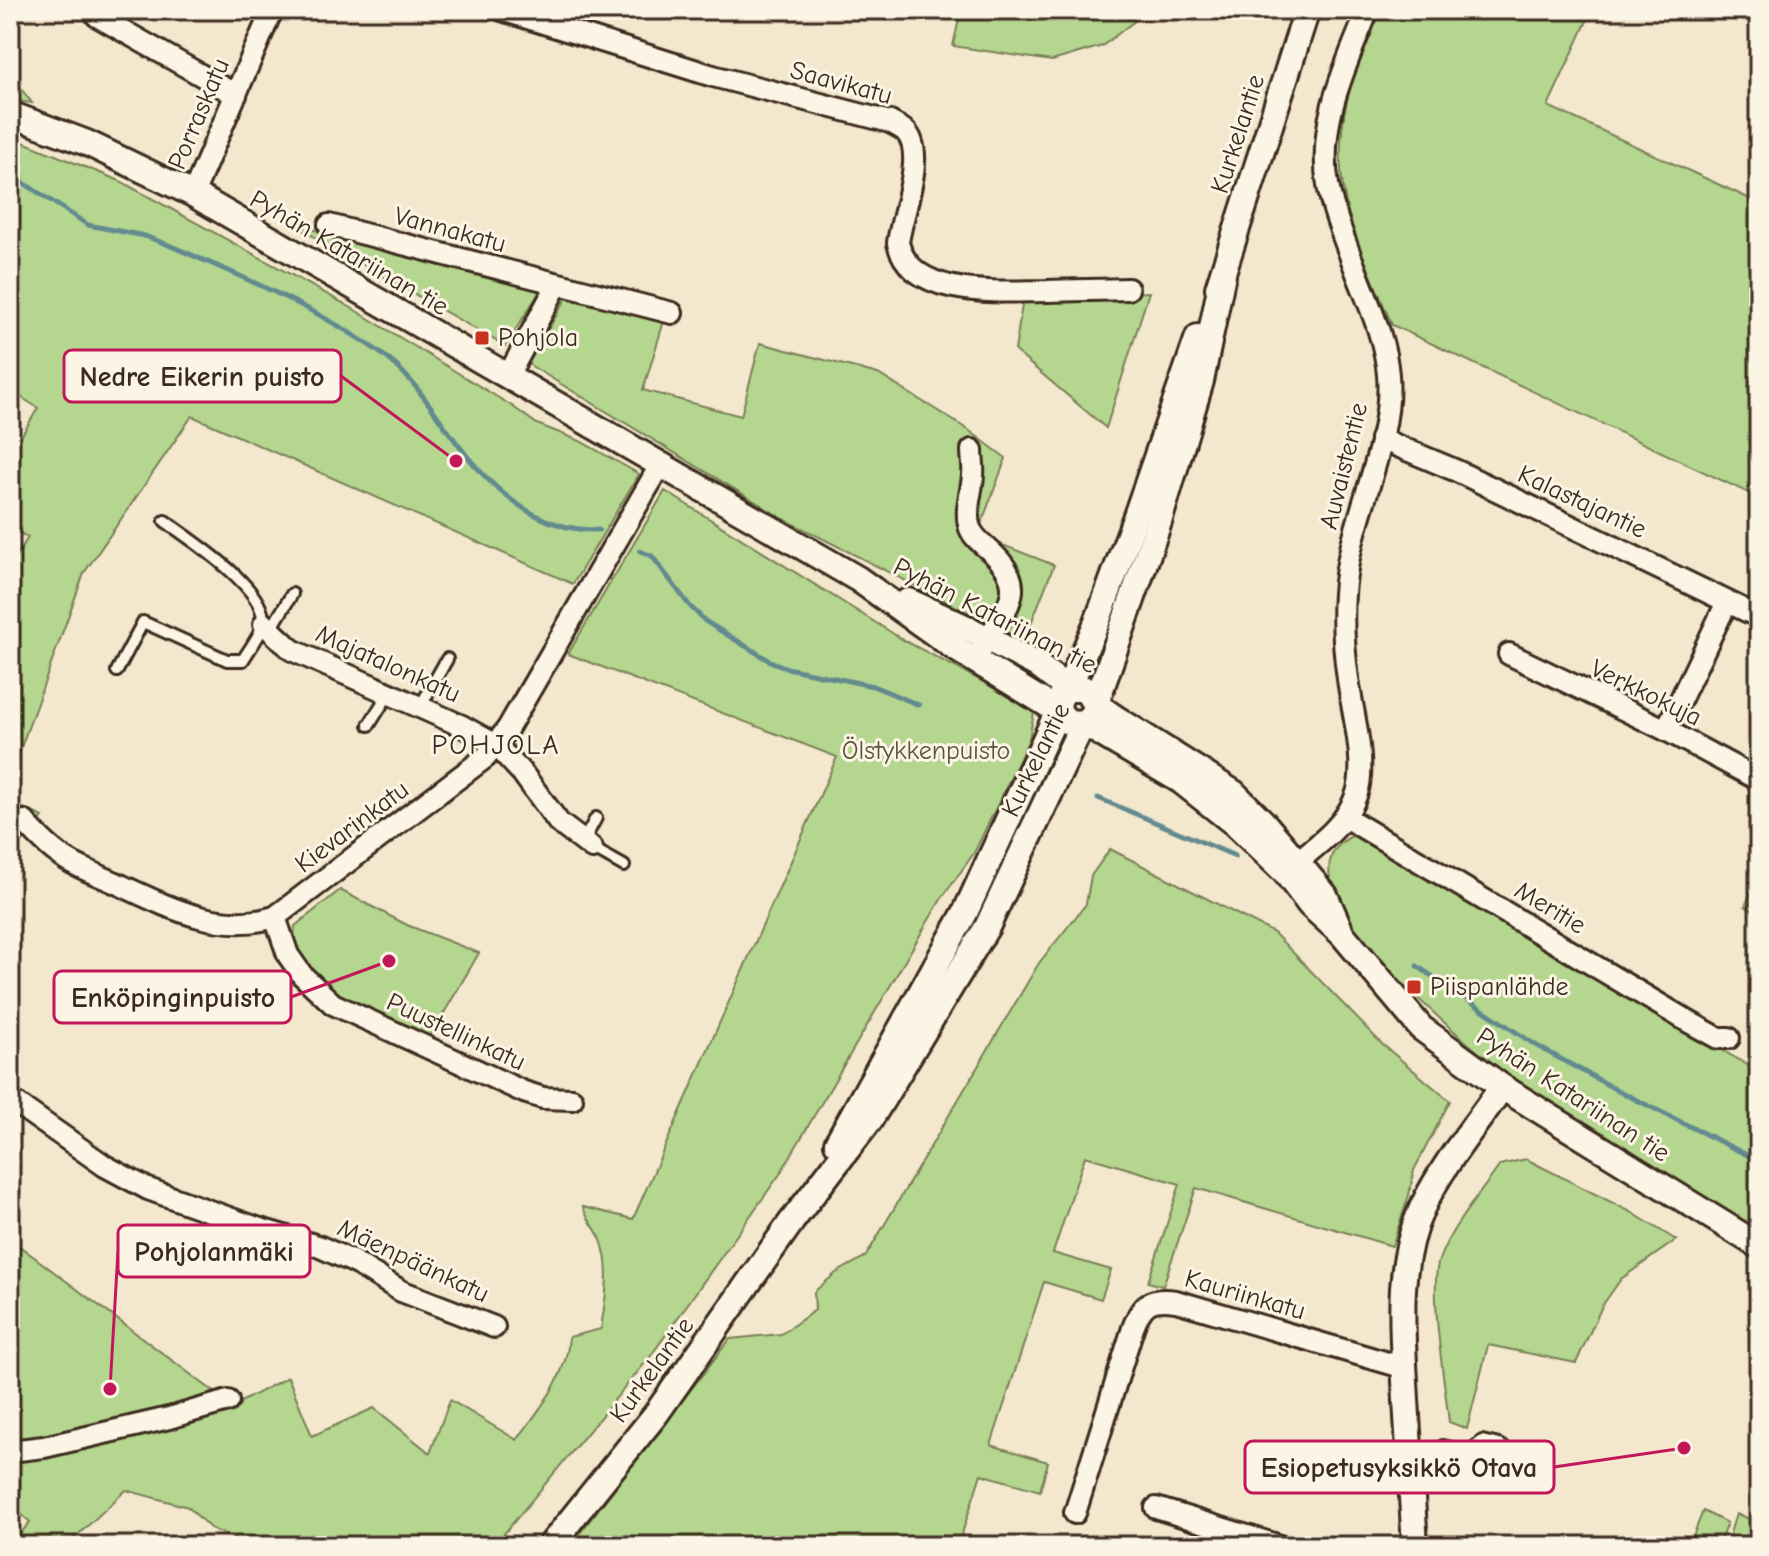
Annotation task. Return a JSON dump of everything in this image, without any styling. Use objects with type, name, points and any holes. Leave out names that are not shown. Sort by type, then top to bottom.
[{"type":"street","name":"Porraskatu","points":[[193,194],[272,10]]},
{"type":"street","name":"Saavikatu","points":[[502,10],[685,67],[899,127],[911,139],[916,154],[898,243],[900,254],[927,277],[949,286],[986,292],[1128,289]]},
{"type":"street","name":"Kurkelantie","points":[[792,1221],[965,913],[1058,711],[1058,702],[1068,689],[1132,530],[1184,372],[1223,274],[1307,10]]},
{"type":"street","name":"Auvaistentie","points":[[1291,866],[1317,846],[1345,817],[1359,790],[1361,775],[1344,645],[1344,593],[1352,542],[1381,439],[1388,398],[1386,359],[1375,318],[1333,206],[1326,165],[1328,125],[1337,87],[1368,10]]},
{"type":"street","points":[[97,16],[236,95]]},
{"type":"street","name":"Pyhän Katariinan tie","points":[[10,114],[87,143],[193,194],[858,579],[975,660],[1058,711],[1068,722],[1089,713]]},
{"type":"street","name":"Vannakatu","points":[[329,225],[672,313]]},
{"type":"street","name":"Kurkelantie","points":[[550,1546],[656,1414],[792,1221],[870,1120],[987,927],[1089,713],[1159,522],[1201,381],[1223,274]]},
{"type":"street","points":[[508,376],[557,285]]},
{"type":"street","name":"Kalastajantie","points":[[1381,439],[1457,471],[1759,617]]},
{"type":"street","points":[[972,450],[974,474],[969,498],[969,526],[974,536],[1007,567],[1012,577],[1009,602],[975,660]]},
{"type":"street","name":"Kievarinkatu","points":[[24,821],[57,853],[73,863],[195,917],[225,923],[258,922],[275,917],[469,773],[496,745],[661,464]]},
{"type":"street","name":"Pyhän Katariinan tie","points":[[858,579],[987,638],[1037,665],[1068,689],[1085,689],[1089,713],[1208,800],[1325,895],[1342,934],[1421,1028],[1502,1087],[1759,1246]]},
{"type":"street","points":[[1666,730],[1727,602]]},
{"type":"street","name":"Majatalonkatu","points":[[267,628],[292,650],[462,726],[496,745],[523,774],[559,823],[588,845]]},
{"type":"street","name":"Verkkokuja","points":[[1509,654],[1666,730],[1759,780]]},
{"type":"street","name":"Meritie","points":[[1345,817],[1712,1035],[1729,1038]]},
{"type":"street","name":"Puustellinkatu","points":[[275,917],[288,955],[302,975],[333,1004],[524,1092],[543,1098],[572,1099]]},
{"type":"street","points":[[1415,1546],[1402,1282],[1405,1257],[1433,1186],[1502,1087]]},
{"type":"street","name":"Mäenpäänkatu","points":[[10,1099],[105,1166],[148,1189],[318,1246],[354,1262],[401,1291],[494,1327]]},
{"type":"street","name":"Kauriinkatu","points":[[1075,1513],[1133,1328],[1147,1303],[1162,1299],[1176,1301],[1405,1368]]},
{"type":"street","points":[[10,1451],[44,1447],[228,1401]]},
{"type":"street","points":[[1156,1508],[1280,1546]]},
{"type":"lane","points":[[165,521],[215,558],[253,594],[262,609],[267,628]]},
{"type":"lane","points":[[117,671],[143,622],[227,660],[243,660],[292,594]]},
{"type":"lane","points":[[420,707],[447,659]]},
{"type":"lane","points":[[369,725],[389,693]]},
{"type":"lane","points":[[596,818],[588,845],[624,866]]},
{"type":"lane","points":[[1482,1441],[1514,1453],[1517,1467],[1512,1481],[1501,1484],[1479,1477],[1471,1467],[1469,1452],[1482,1441]]},
{"type":"lane","points":[[1443,1446],[1469,1452]]},
{"type":"green space","points":[[961,10],[1149,10],[1102,46],[1052,61],[953,46]]},
{"type":"green space","points":[[1378,10],[1592,10],[1548,106],[1759,203],[1759,498],[1392,325],[1352,227],[1341,170],[1347,100],[1360,54]]},
{"type":"green space","points":[[12,77],[32,103],[10,100]]},
{"type":"green space","points":[[10,139],[120,181],[345,304],[537,424],[580,441],[639,474],[573,584],[192,416],[84,573],[10,778],[10,568],[28,537],[10,529],[10,455],[38,408],[10,390]]},
{"type":"green space","points":[[292,224],[541,290],[505,346]]},
{"type":"green space","points":[[1149,292],[1106,428],[1015,351],[1023,298]]},
{"type":"green space","points":[[567,297],[664,321],[643,390],[741,416],[760,343],[878,374],[967,429],[1006,458],[977,535],[1054,565],[1024,641],[782,518],[528,364]]},
{"type":"green space","name":"Ölstykkenpuisto","points":[[665,491],[905,641],[1016,699],[1034,712],[1029,740],[974,853],[940,901],[780,1174],[650,1357],[494,1546],[251,1546],[210,1528],[188,1507],[126,1490],[66,1546],[10,1546],[30,1522],[10,1504],[10,1239],[233,1406],[288,1377],[312,1436],[374,1408],[430,1453],[450,1400],[517,1440],[558,1379],[569,1337],[601,1329],[607,1284],[606,1262],[601,1240],[583,1207],[633,1219],[837,757],[568,654]]},
{"type":"green space","points":[[10,802],[43,817],[24,841],[10,840]]},
{"type":"green space","points":[[1358,833],[1759,1072],[1759,1231],[1587,1127],[1487,1059],[1383,966],[1349,923],[1330,881],[1330,864],[1335,849]]},
{"type":"green space","points":[[1110,849],[1274,933],[1382,1044],[1450,1101],[1414,1170],[1392,1246],[1196,1188],[1163,1286],[1148,1282],[1180,1184],[1085,1156],[1053,1253],[1111,1270],[1101,1299],[1044,1282],[991,1445],[1048,1462],[1040,1491],[981,1474],[958,1546],[570,1546],[730,1339],[781,1334],[815,1310],[814,1292],[836,1273],[866,1256],[1039,963],[1086,904],[1091,876]]},
{"type":"green space","points":[[1759,874],[1759,914],[1745,906]]},
{"type":"green space","points":[[340,890],[407,925],[479,953],[430,1037],[343,997],[323,983],[307,966],[297,948],[295,926]]},
{"type":"green space","points":[[1526,1159],[1631,1212],[1676,1240],[1621,1279],[1602,1306],[1576,1363],[1488,1345],[1467,1429],[1449,1422],[1437,1315],[1436,1274],[1439,1260],[1458,1223],[1500,1165]]},
{"type":"green space","points":[[1703,1511],[1727,1523],[1718,1546],[1689,1546]]},
{"type":"green space","points":[[1736,1514],[1759,1522],[1759,1546],[1726,1546]]},
{"type":"waterway","points":[[10,174],[88,225],[145,236],[166,244],[329,320],[390,360],[418,390],[480,471],[514,502],[553,523],[575,529],[599,530]]},
{"type":"waterway","points":[[640,551],[652,556],[705,621],[770,661],[787,668],[873,686],[919,705]]},
{"type":"waterway","points":[[1098,798],[1235,856]]},
{"type":"waterway","points":[[1417,966],[1537,1046],[1759,1161]]},
{"type":"place","name":"Pohjola","points":[[482,338]]},
{"type":"place","name":"Nedre Eikerin puisto","points":[[456,461]]},
{"type":"place","name":"Enköpinginpuisto","points":[[389,961]]},
{"type":"place","name":"Piispanlähde","points":[[1414,987]]},
{"type":"place","name":"Pohjolanmäki","points":[[110,1389]]},
{"type":"place","name":"Esiopetusyksikkö Otava","points":[[1684,1448]]},
{"type":"district","name":"POHJOLA","points":[[496,745]]}]
